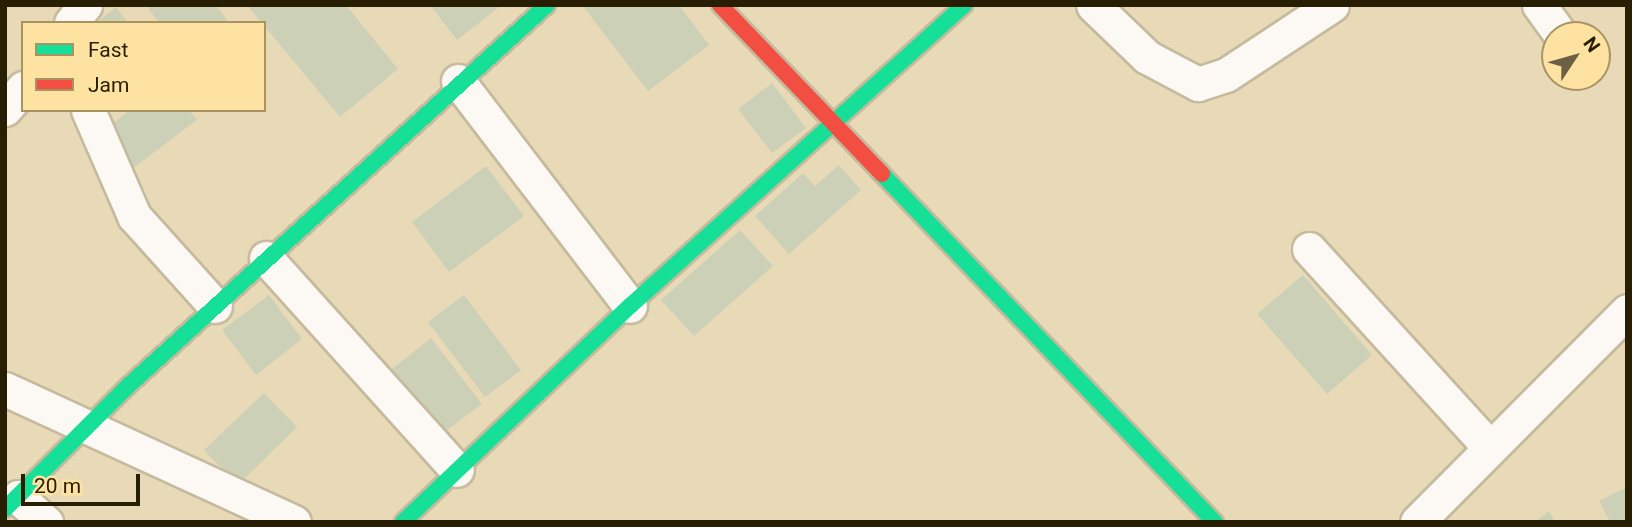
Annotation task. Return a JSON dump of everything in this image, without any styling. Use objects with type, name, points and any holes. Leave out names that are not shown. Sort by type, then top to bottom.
[{"type":"street","points":[[73,21],[85,5]]},
{"type":"street","points":[[46,522],[12,503],[266,258],[458,81],[547,5]]},
{"type":"street","points":[[720,5],[1215,522]]},
{"type":"street","points":[[403,522],[630,306],[837,125],[964,5]]},
{"type":"street","points":[[1093,5],[1147,57],[1198,84],[1226,75],[1332,5]]},
{"type":"street","points":[[1539,5],[1551,21]]},
{"type":"street","points":[[458,81],[630,306]]},
{"type":"street","points":[[5,109],[21,90]]},
{"type":"street","points":[[89,112],[134,216],[215,306]]},
{"type":"street","points":[[1309,249],[1490,448]]},
{"type":"street","points":[[266,258],[457,470]]},
{"type":"street","points":[[1417,522],[1627,311]]},
{"type":"street","points":[[5,389],[86,430],[294,522]]},
{"type":"building","points":[[146,5],[216,5],[228,21],[158,21]]},
{"type":"building","points":[[247,5],[346,5],[398,69],[340,117],[266,28],[266,21],[260,21]]},
{"type":"building","points":[[430,5],[502,5],[457,40]]},
{"type":"building","points":[[582,5],[679,5],[709,45],[648,91]]},
{"type":"building","points":[[116,7],[126,21],[98,21]]},
{"type":"building","points":[[772,83],[806,128],[772,153],[738,109]]},
{"type":"building","points":[[127,112],[191,112],[197,120],[132,169],[103,131]]},
{"type":"building","points":[[839,165],[861,190],[789,254],[755,216],[803,173],[815,186]]},
{"type":"building","points":[[486,166],[524,216],[449,272],[412,222]]},
{"type":"building","points":[[740,230],[773,266],[694,336],[661,300]]},
{"type":"building","points":[[1303,275],[1372,355],[1327,394],[1257,314]]},
{"type":"building","points":[[269,295],[302,339],[256,375],[222,330]]},
{"type":"building","points":[[464,295],[521,370],[485,397],[428,322]]},
{"type":"building","points":[[431,338],[482,404],[442,434],[392,369]]},
{"type":"building","points":[[264,393],[297,427],[238,485],[204,450]]},
{"type":"building","points":[[1627,487],[1627,522],[1610,522],[1599,501]]},
{"type":"building","points":[[1549,511],[1555,522],[1535,522]]},
{"type":"traffic: fast","points":[[5,509],[128,386],[547,5]]},
{"type":"traffic: fast","points":[[403,522],[630,306],[964,5]]},
{"type":"traffic: fast","points":[[882,174],[1215,522]]},
{"type":"traffic: jam","points":[[720,5],[882,174]]}]
